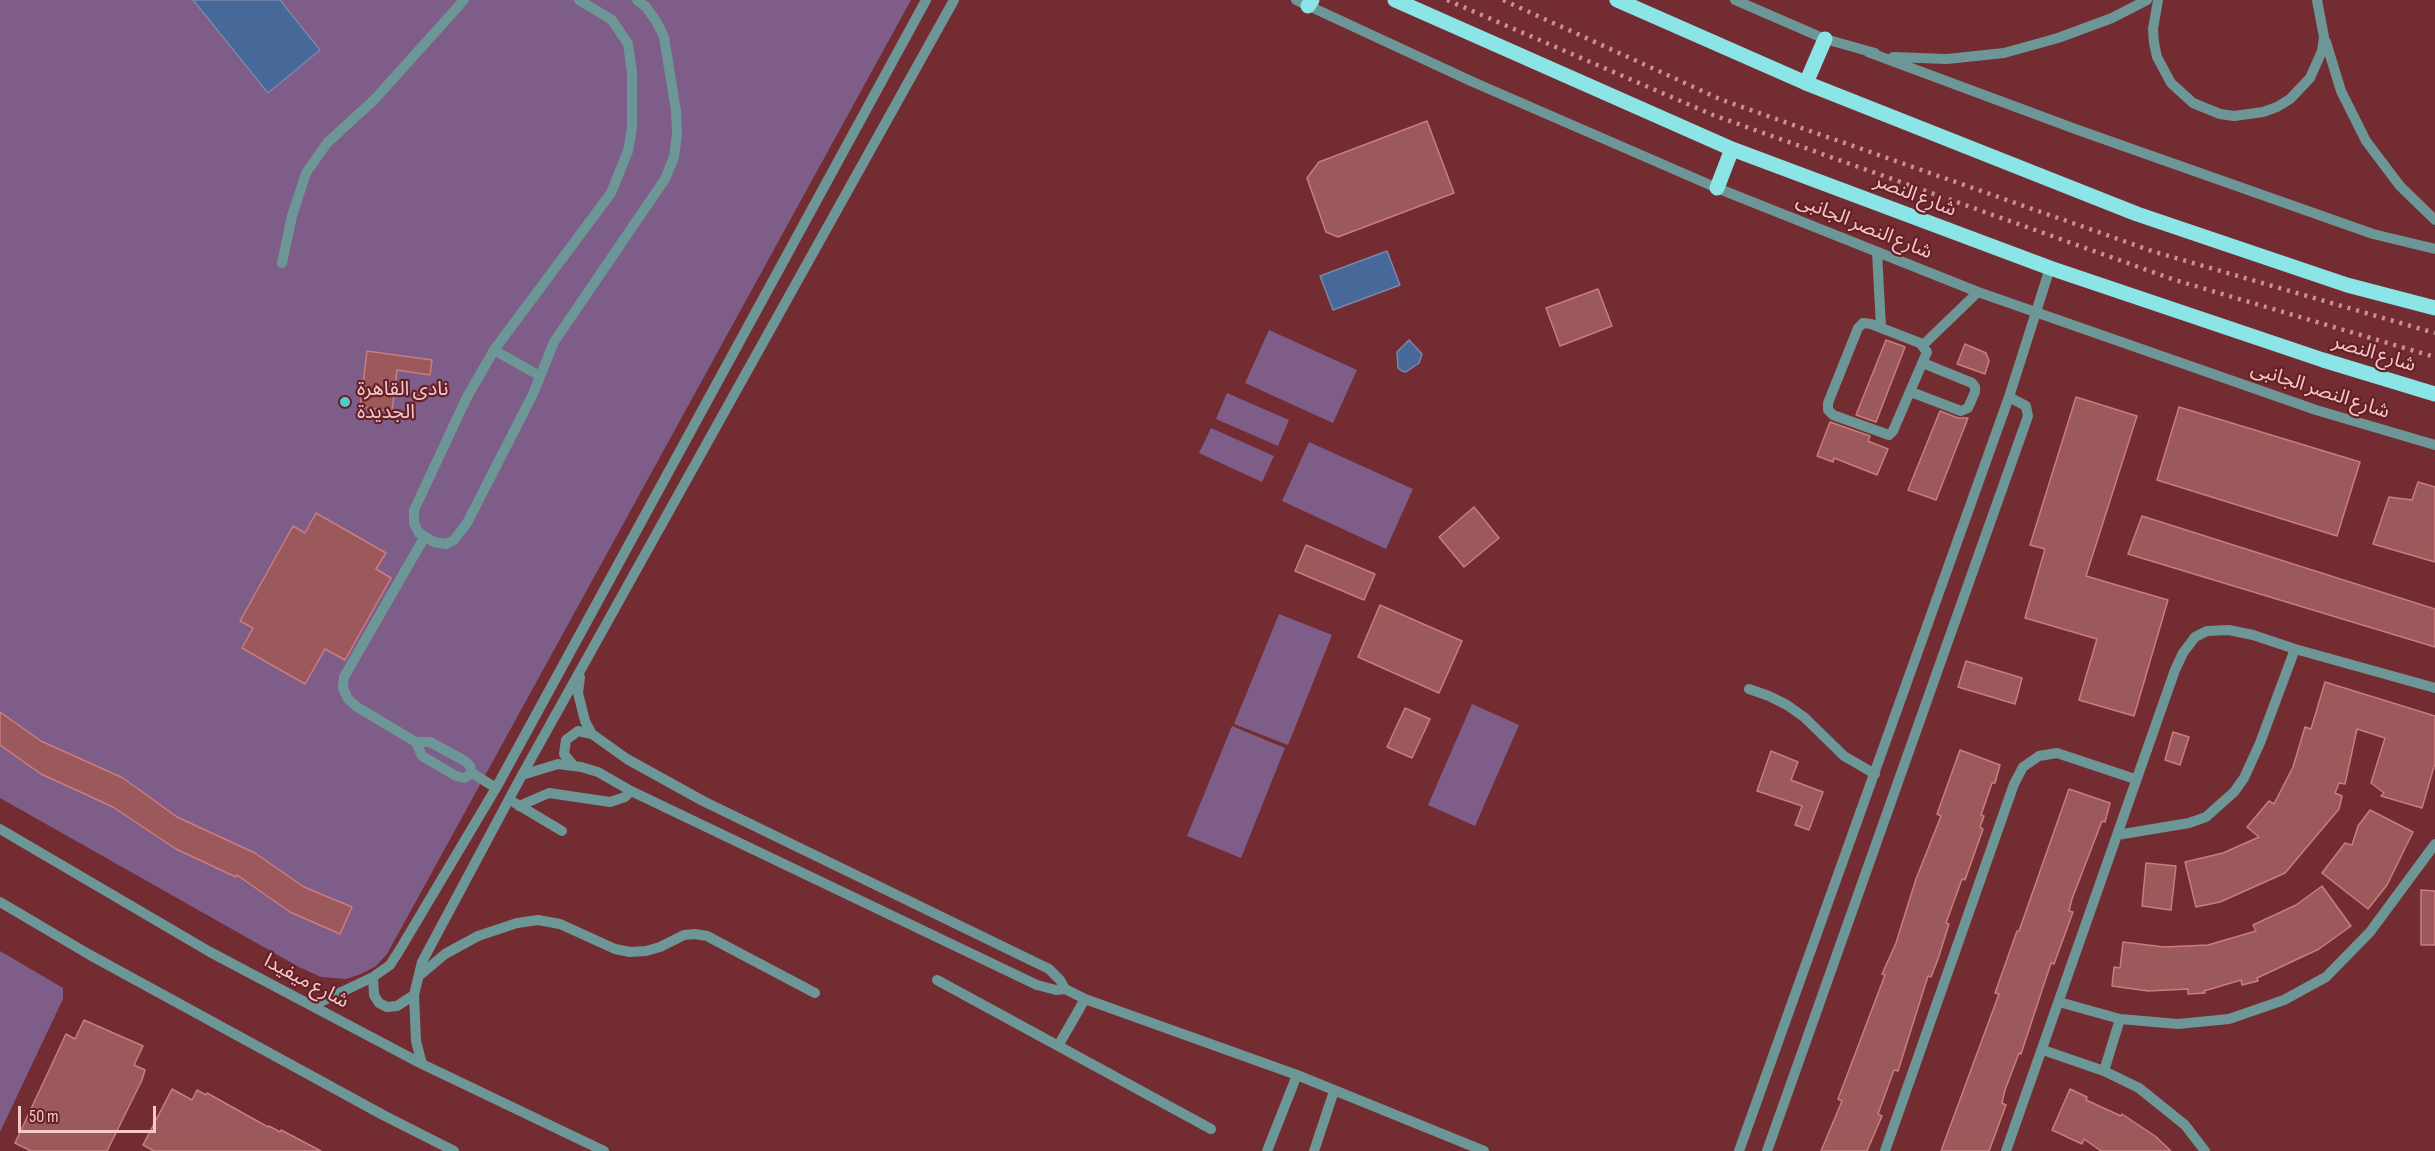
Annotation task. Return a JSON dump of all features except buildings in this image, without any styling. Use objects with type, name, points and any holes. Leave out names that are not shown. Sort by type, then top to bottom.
[{"type":"main road","name":"شارع النصر","points":[[1395,0],[1732,149],[2050,268],[2323,360],[2435,394]]},
{"type":"main road","points":[[1617,0],[1806,82],[2137,214],[2347,285],[2435,308]]},
{"type":"main road","points":[[1806,82],[1826,39]]},
{"type":"main road","points":[[1717,188],[1732,149]]},
{"type":"street","points":[[282,263],[292,216],[306,173],[327,143],[375,99],[464,0]]},
{"type":"street","points":[[579,0],[612,20],[628,44],[632,58],[632,129],[628,151],[611,194],[599,213],[494,350],[467,397],[414,510],[414,523],[424,538],[434,542],[446,544],[454,540],[467,523],[525,410],[554,342],[665,179],[674,157],[677,134],[676,111],[664,37],[646,7],[637,0]]},
{"type":"street","points":[[312,1006],[373,977],[390,965],[496,788],[926,0]]},
{"type":"street","points":[[422,1064],[416,1041],[414,994],[422,962],[514,803],[522,775],[954,0]]},
{"type":"street","points":[[1735,0],[1826,39],[1868,52],[2078,130],[2362,230],[2435,249]]},
{"type":"street","points":[[1868,52],[1904,58],[1947,59],[2004,53],[2058,38],[2112,18],[2146,0]]},
{"type":"street","points":[[2158,0],[2154,14],[2153,36],[2157,57],[2163,71],[2171,83],[2187,98],[2220,114],[2234,116],[2263,112],[2290,99],[2301,90],[2317,65],[2324,37]]},
{"type":"street","points":[[2317,0],[2324,37],[2341,91],[2366,141],[2400,186],[2435,220]]},
{"type":"street","name":"شارع النصر الجانبى","points":[[1305,2],[1473,82],[1717,188],[1978,292],[2316,410],[2435,446]]},
{"type":"street","points":[[1877,252],[1881,327]]},
{"type":"street","points":[[1739,1151],[2009,397],[2050,268]]},
{"type":"street","points":[[1923,345],[1978,292]]},
{"type":"street","points":[[1868,322],[1923,345],[1927,352],[1923,363],[1893,431],[1889,435],[1833,415],[1828,410],[1828,403],[1858,328],[1863,323],[1868,322]]},
{"type":"street","points":[[494,350],[540,376]]},
{"type":"street","points":[[1911,392],[1961,411],[1968,408],[1975,392],[1975,387],[1971,383],[1923,363]]},
{"type":"street","points":[[1767,1151],[2028,416],[2026,406],[2009,397]]},
{"type":"street","points":[[424,538],[344,677],[343,688],[348,699],[416,742],[429,742],[465,761],[470,766],[471,773]]},
{"type":"street","points":[[2006,1151],[2175,670],[2183,653],[2195,637],[2207,631],[2229,630],[2253,634],[2295,649],[2435,688]]},
{"type":"street","points":[[2117,835],[2189,823],[2206,817],[2234,792],[2244,778],[2260,743],[2295,649]]},
{"type":"street","points":[[584,665],[578,693],[585,721],[592,734]]},
{"type":"street","points":[[1749,689],[1787,705],[1804,717],[1844,756],[1875,774]]},
{"type":"street","points":[[573,765],[564,754],[566,740],[578,731],[592,734],[627,759],[703,801],[1049,969],[1065,988],[1085,999],[1297,1075],[1484,1151]]},
{"type":"street","points":[[416,742],[422,756],[456,776],[464,778],[471,773]]},
{"type":"street","points":[[1885,1151],[2014,784],[2023,767],[2038,756],[2057,753],[2135,779]]},
{"type":"street","points":[[522,775],[547,766],[573,765],[598,772],[631,791],[1037,985],[1056,990],[1065,988]]},
{"type":"street","points":[[471,773],[496,788]]},
{"type":"street","points":[[514,803],[549,793],[610,802],[626,796],[631,791]]},
{"type":"street","points":[[514,803],[562,831]]},
{"type":"street","name":"شارع ميفيدا","points":[[0,829],[210,952],[422,1064],[604,1151]]},
{"type":"street","points":[[2059,1002],[2120,1019],[2178,1024],[2229,1019],[2284,1000],[2326,976],[2370,932],[2435,844]]},
{"type":"street","points":[[0,902],[90,955],[383,1115],[454,1151]]},
{"type":"street","points":[[417,978],[446,954],[478,936],[518,923],[538,920],[560,924],[615,949],[630,952],[660,947],[684,935],[707,936],[815,993]]},
{"type":"street","points":[[373,977],[374,995],[379,1003],[387,1007],[397,1006],[414,994]]},
{"type":"street","points":[[937,980],[1211,1129]]},
{"type":"street","points":[[1058,1046],[1085,999]]},
{"type":"street","points":[[2104,1071],[2120,1019]]},
{"type":"street","points":[[2043,1050],[2104,1071],[2139,1088],[2185,1125],[2205,1151]]},
{"type":"street","points":[[1267,1151],[1297,1075]]},
{"type":"street","points":[[1316,1150],[1334,1091]]},
{"type":"shaded area","name":"نادى القاهرة الجديدة","points":[[0,0],[911,0],[387,954],[376,966],[361,974],[346,979],[321,977],[299,967],[0,798]]},
{"type":"shaded area","points":[[1269,330],[1357,370],[1333,423],[1245,383]]},
{"type":"shaded area","points":[[1227,393],[1289,420],[1278,446],[1216,419]]},
{"type":"shaded area","points":[[1211,428],[1274,456],[1262,482],[1199,453]]},
{"type":"shaded area","points":[[1309,442],[1413,489],[1386,549],[1282,501]]},
{"type":"shaded area","points":[[1279,614],[1332,635],[1288,745],[1234,724]]},
{"type":"shaded area","points":[[1472,704],[1519,725],[1475,826],[1428,805]]},
{"type":"shaded area","points":[[1232,726],[1285,748],[1241,858],[1187,836]]},
{"type":"shaded area","points":[[0,951],[63,988],[63,999],[0,1132]]},
{"type":"water","points":[[193,0],[280,0],[320,50],[268,93]]},
{"type":"water","points":[[1387,251],[1400,285],[1333,310],[1320,276]]},
{"type":"water","points":[[1409,340],[1422,354],[1419,363],[1406,372],[1398,368],[1397,352]]},
{"type":"railway","points":[[1447,0],[1713,115],[2175,280],[2435,357]]},
{"type":"railway","points":[[1503,0],[1722,100],[2155,252],[2435,333]]},
{"type":"place","name":"نادى القاهرة الجديدة","points":[[345,402]]}]
